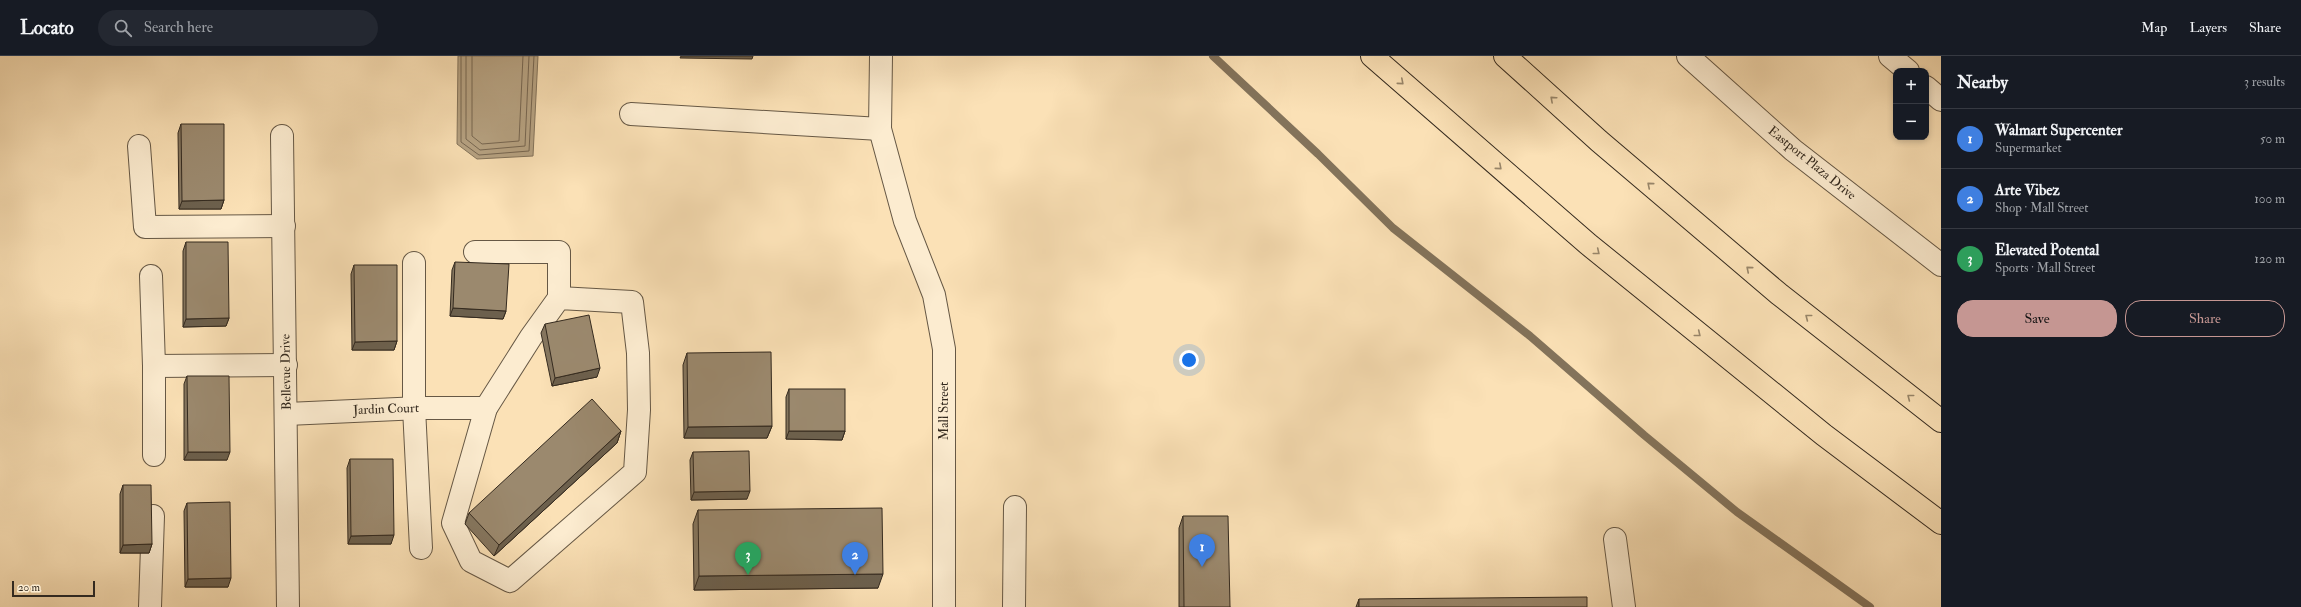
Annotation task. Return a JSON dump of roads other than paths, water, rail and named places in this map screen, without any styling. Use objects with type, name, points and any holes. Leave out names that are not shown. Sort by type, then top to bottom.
[{"type":"highway","points":[[1372,56],[1588,244],[1824,435],[1941,523]]},
{"type":"highway","points":[[1505,56],[1600,142],[1779,294],[1941,421]]},
{"type":"street","name":"Mall Street","points":[[881,56],[880,129],[905,221],[934,295],[944,349],[944,607]]},
{"type":"street","name":"Eastport Plaza Drive","points":[[1688,56],[1793,150],[1941,265]]},
{"type":"street","points":[[1890,56],[1904,68]]},
{"type":"street","points":[[1929,90],[1941,100]]},
{"type":"street","points":[[631,114],[880,129]]},
{"type":"street","name":"Bellevue Drive","points":[[282,136],[287,414],[288,607]]},
{"type":"street","points":[[139,146],[145,227],[284,226]]},
{"type":"street","points":[[475,252],[559,252],[558,298],[486,408],[453,523],[471,561],[510,581],[636,472],[639,410],[638,353],[632,302],[558,298]]},
{"type":"street","points":[[414,263],[414,408],[420,548]]},
{"type":"street","points":[[151,276],[154,366],[154,456]]},
{"type":"street","points":[[154,366],[286,365]]},
{"type":"street","name":"Jardin Court","points":[[287,414],[414,408],[486,408]]},
{"type":"street","points":[[1014,607],[1015,507]]},
{"type":"street","points":[[150,607],[153,516]]},
{"type":"street","points":[[1615,539],[1624,607]]},
{"type":"water","points":[[458,56],[538,56],[533,156],[477,159],[457,144]]},
{"type":"waterway","points":[[1213,56],[1318,154],[1393,228],[1530,336],[1644,435],[1737,512],[1870,607]]},
{"type":"place","name":"Walmart Supercenter","points":[[1202,567]]},
{"type":"place","name":"Elevated Potental","points":[[748,575]]},
{"type":"place","name":"Arte Vibez","points":[[855,575]]}]
